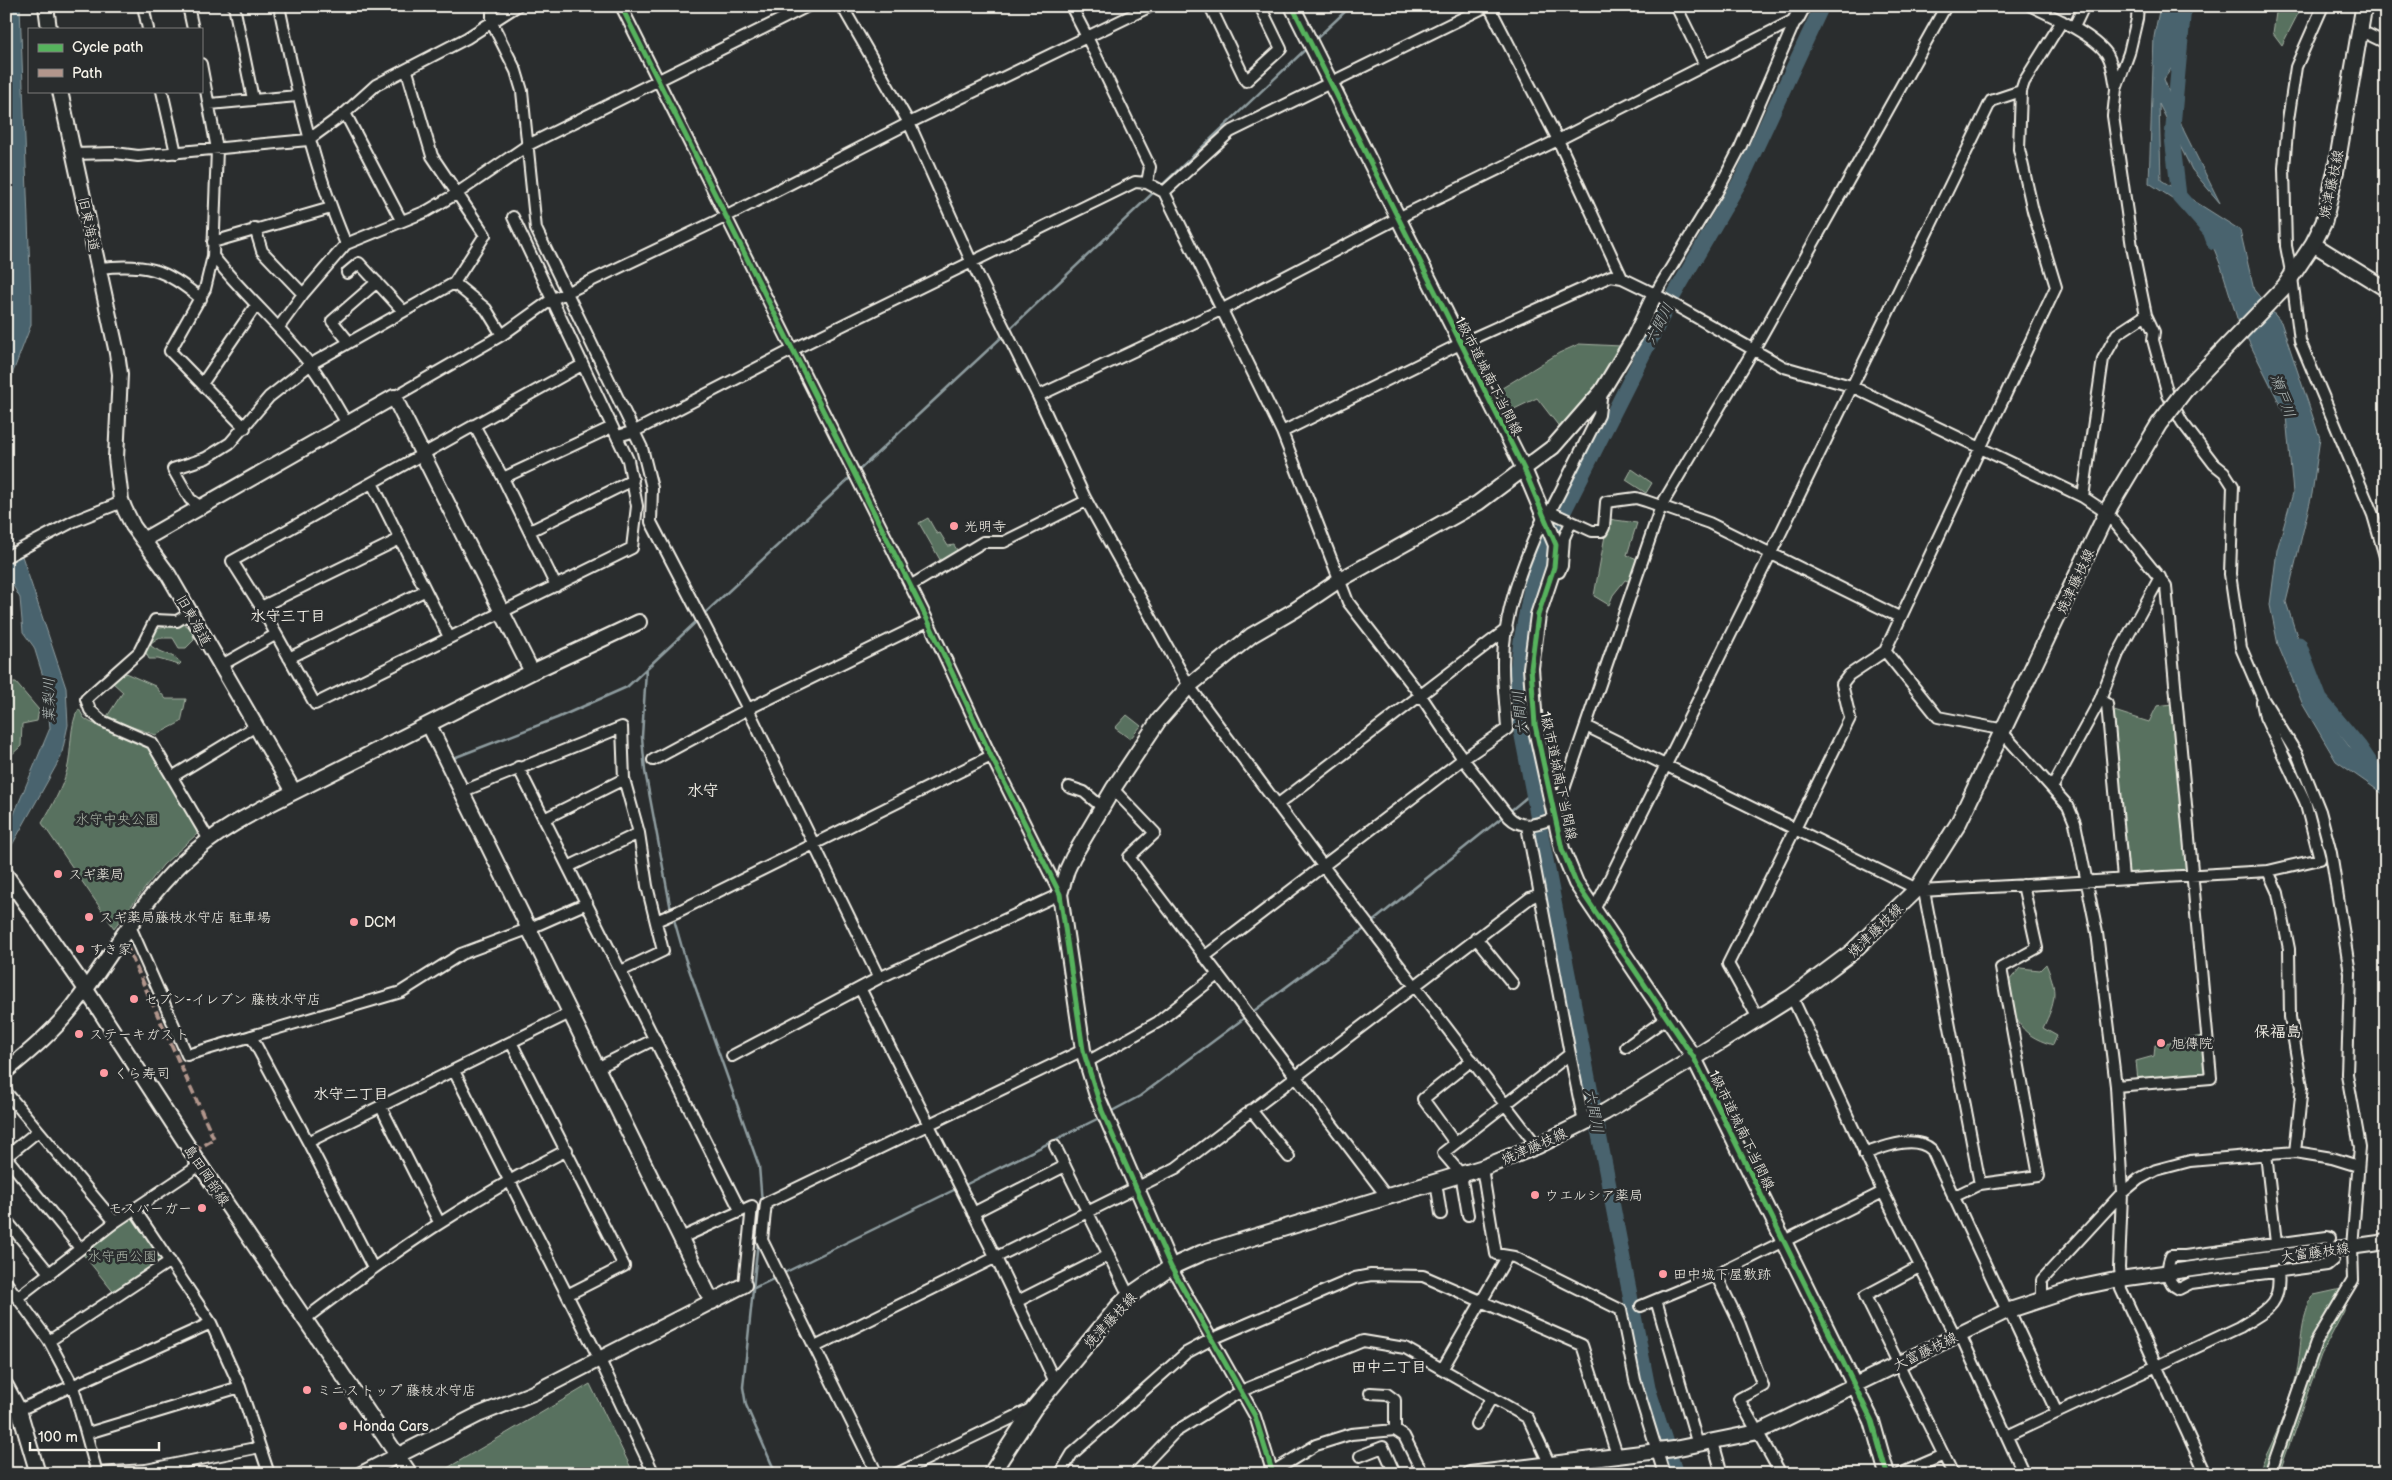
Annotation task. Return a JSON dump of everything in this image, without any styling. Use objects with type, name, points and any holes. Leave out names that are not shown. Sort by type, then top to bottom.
[{"type":"main road","name":"焼津藤枝線","points":[[990,1474],[1034,1408],[1095,1333],[1129,1296],[1171,1267],[1202,1253],[1482,1168],[1537,1146],[1605,1112],[1792,997],[1852,952],[1921,890],[1958,824],[2109,510],[2159,424],[2185,390],[2289,281],[2324,222],[2336,169],[2364,6]]},
{"type":"street","points":[[46,6],[49,28]]},
{"type":"street","points":[[143,6],[148,28]]},
{"type":"street","points":[[188,6],[193,28]]},
{"type":"street","points":[[234,6],[253,99]]},
{"type":"street","points":[[279,6],[308,140],[331,208],[346,244]]},
{"type":"street","points":[[492,6],[492,23],[516,71],[522,91],[536,229],[635,431],[648,469],[652,488],[651,522],[748,709],[879,978]]},
{"type":"street","points":[[73,154],[115,153],[138,156],[308,140],[345,113],[376,85],[492,23],[517,6]]},
{"type":"street","points":[[621,6],[928,621],[991,756],[1060,894],[1085,1056],[1102,1111],[1171,1267],[1255,1416],[1271,1473],[1316,1445],[1351,1434],[1395,1430],[1404,1436],[1423,1474]]},
{"type":"street","points":[[279,327],[303,294],[346,244],[427,211],[456,194],[528,145],[657,79],[808,6]]},
{"type":"street","points":[[842,6],[909,123],[971,262],[1038,396],[1085,498],[1189,686],[1276,805],[1415,984],[1537,1146]]},
{"type":"street","points":[[1071,6],[1150,167],[1147,183]]},
{"type":"street","points":[[143,540],[348,425],[502,335],[551,300],[566,292],[725,217],[909,123],[1151,6]]},
{"type":"street","points":[[1210,6],[1246,81],[1281,49],[1260,6]]},
{"type":"street","name":"1級市道城南下当間線","points":[[1292,6],[1524,469],[1556,519],[1556,556],[1538,615],[1531,668],[1535,725],[1551,817],[1568,864],[1576,883],[1694,1058],[1872,1421],[1887,1474]]},
{"type":"street","points":[[1164,192],[1230,132],[1488,6],[1558,140],[1622,278]]},
{"type":"street","points":[[1676,6],[1705,66]]},
{"type":"street","points":[[732,1056],[879,978],[1060,894],[1067,870],[1113,789],[1159,720],[1189,686],[1252,634],[1295,610],[1338,581],[1478,503],[1553,447],[1602,391],[1717,192],[1740,148],[1803,6]]},
{"type":"street","points":[[618,436],[635,431],[792,350],[1135,182],[1147,183],[1164,192],[1223,309],[1282,432],[1338,581],[1348,602],[1421,696],[1464,759],[1508,815],[1516,824],[1530,825],[1551,817],[1562,796],[1661,506],[1754,350],[1946,6]]},
{"type":"street","points":[[2031,6],[2074,27],[2106,53],[2111,65],[2116,89]]},
{"type":"street","points":[[2074,27],[2084,6]]},
{"type":"street","points":[[2138,6],[2129,53],[2116,89],[2113,116],[2132,247],[2146,315],[2154,332],[2153,340],[2168,395],[2182,422],[2214,464],[2224,472],[2233,486],[2230,574],[2241,648],[2263,699],[2298,756],[2320,811],[2331,853],[2350,973],[2347,1074],[2360,1147],[2353,1280],[2316,1342],[2270,1474]]},
{"type":"street","points":[[2323,6],[2296,67],[2288,120],[2284,168],[2284,228],[2289,281],[2300,341],[2370,506],[2386,560]]},
{"type":"street","points":[[1038,396],[1223,309],[1398,218],[1558,140],[1796,19]]},
{"type":"street","points":[[1758,1018],[1728,964],[1850,718],[1842,684],[1849,675],[1885,651],[1899,617],[1981,450],[2056,288],[2033,212],[2019,149],[2021,90],[2024,82],[2062,21]]},
{"type":"street","points":[[2359,30],[2386,43]]},
{"type":"street","points":[[202,68],[210,104],[216,149],[213,256],[201,299],[170,351],[244,428]]},
{"type":"street","points":[[201,507],[190,499],[173,469],[206,458],[230,442],[270,397],[311,364],[454,283],[486,235],[456,194],[432,156],[407,70]]},
{"type":"street","points":[[1594,910],[1770,555],[1991,101],[2021,90]]},
{"type":"street","name":"旧東海道","points":[[60,92],[114,334],[119,367],[116,458],[122,502],[133,526],[168,574],[294,792]]},
{"type":"street","points":[[162,92],[176,153]]},
{"type":"street","points":[[210,104],[297,96]]},
{"type":"street","points":[[345,113],[401,220]]},
{"type":"street","points":[[213,242],[255,228],[331,208]]},
{"type":"street","points":[[513,216],[628,460],[637,506],[632,548],[503,614],[449,638],[315,704],[261,607],[232,561],[582,365]]},
{"type":"street","points":[[255,228],[262,251],[303,294]]},
{"type":"street","points":[[2312,244],[2384,285]]},
{"type":"street","points":[[213,256],[311,364],[348,425]]},
{"type":"street","points":[[347,273],[359,263],[404,311]]},
{"type":"street","points":[[99,268],[125,265],[142,267],[180,281],[201,299]]},
{"type":"street","points":[[1282,432],[1460,344],[1610,276],[1622,278],[1657,295],[1784,367],[1851,386],[2109,510],[2166,586],[2211,1078],[2116,1086]]},
{"type":"street","points":[[349,342],[332,321],[376,282]]},
{"type":"street","points":[[454,283],[486,309],[502,335]]},
{"type":"street","points":[[202,384],[256,305]]},
{"type":"street","points":[[2083,497],[2103,359],[2117,334],[2146,315]]},
{"type":"street","points":[[1552,573],[1559,572],[1562,566],[1564,538],[1551,510],[1598,415],[1602,391]]},
{"type":"street","points":[[394,397],[532,672]]},
{"type":"street","points":[[474,425],[530,531],[556,586]]},
{"type":"street","points":[[503,478],[612,426]]},
{"type":"street","points":[[530,531],[633,480]]},
{"type":"street","points":[[372,482],[424,591],[449,638]]},
{"type":"street","points":[[910,586],[984,542],[1004,542],[1084,502],[1085,498]]},
{"type":"street","points":[[1556,519],[1592,531],[1602,531],[1606,502],[1636,498],[1709,523],[1770,555],[1899,617]]},
{"type":"street","points":[[6,558],[74,521],[122,502]]},
{"type":"street","points":[[1204,957],[1464,759],[1507,729],[1503,666],[1507,629],[1513,599],[1530,548],[1556,519]]},
{"type":"street","points":[[261,607],[400,539]]},
{"type":"street","points":[[2052,788],[2100,700],[2118,654],[2160,577]]},
{"type":"street","points":[[289,658],[424,591]]},
{"type":"street","points":[[190,613],[177,621],[155,620],[139,652],[86,699],[90,710],[102,721],[152,743],[209,840]]},
{"type":"street","points":[[653,760],[748,709],[928,621]]},
{"type":"street","points":[[6,1071],[44,1039],[72,1008],[162,884],[209,840],[238,820],[532,672],[639,622]]},
{"type":"street","points":[[1276,805],[1507,629]]},
{"type":"street","points":[[220,666],[275,635]]},
{"type":"street","points":[[1885,651],[1938,717],[2004,731],[2068,806],[2075,823],[2097,933],[2116,1086],[2122,1192],[2121,1289],[2206,1474]]},
{"type":"street","points":[[1586,726],[1795,830],[1921,890],[2268,871],[2320,859],[2305,802],[2265,717],[2263,699]]},
{"type":"street","points":[[2100,700],[2107,704],[2123,878]]},
{"type":"street","points":[[429,725],[460,792],[712,1302]]},
{"type":"street","points":[[172,777],[256,726]]},
{"type":"street","points":[[460,792],[518,767],[622,727],[624,779],[639,833],[647,886],[663,951],[622,971]]},
{"type":"street","points":[[656,921],[991,756]]},
{"type":"street","points":[[518,767],[622,971],[740,1210]]},
{"type":"street","points":[[544,819],[624,779]]},
{"type":"street","points":[[1070,787],[1084,792],[1102,807]]},
{"type":"street","points":[[1113,789],[1155,833],[1129,857],[1294,1077],[1387,1196]]},
{"type":"street","points":[[1530,825],[1539,894],[1585,1122]]},
{"type":"street","points":[[568,867],[639,833]]},
{"type":"street","points":[[2268,871],[2278,893],[2289,949],[2290,1017],[2302,1087],[2296,1152]]},
{"type":"street","name":"島田岡部線","points":[[6,875],[85,988],[200,1165],[410,1474]]},
{"type":"street","points":[[1953,1197],[1980,1184],[2039,1176],[2001,968],[2037,948],[2023,884]]},
{"type":"street","points":[[1921,890],[1980,1184]]},
{"type":"street","points":[[815,1347],[1176,1168],[1415,984],[1530,898],[1539,894]]},
{"type":"street","points":[[130,926],[187,1055],[401,992],[461,954],[528,929],[587,903]]},
{"type":"street","points":[[1476,938],[1513,984]]},
{"type":"street","points":[[877,1474],[762,1240],[766,1203],[928,1126],[1158,1022],[1217,975]]},
{"type":"street","points":[[860,988],[996,1258],[1054,1382]]},
{"type":"street","points":[[1792,997],[1864,1154],[1958,1335],[2024,1474]]},
{"type":"street","points":[[308,1142],[570,1013]]},
{"type":"street","points":[[1626,1047],[1667,1018]]},
{"type":"street","points":[[251,1036],[373,1268]]},
{"type":"street","points":[[597,1068],[654,1039]]},
{"type":"street","points":[[511,1042],[624,1266],[567,1295]]},
{"type":"street","points":[[1468,1215],[1461,1174],[1443,1153],[1570,1054]]},
{"type":"street","points":[[1455,1143],[1423,1099],[1472,1060]]},
{"type":"street","points":[[454,1071],[600,1360],[654,1474]]},
{"type":"street","points":[[6,1092],[115,1222]]},
{"type":"street","points":[[381,1107],[440,1222]]},
{"type":"street","points":[[1251,1110],[1289,1157]]},
{"type":"street","points":[[38,1131],[6,1157],[80,1248]]},
{"type":"street","points":[[1864,1154],[1892,1145],[1910,1143],[1927,1146],[1932,1150],[2057,1413]]},
{"type":"street","points":[[1055,1146],[1129,1296]]},
{"type":"street","points":[[305,1319],[373,1268],[440,1222],[510,1179],[567,1150]]},
{"type":"street","points":[[2042,1299],[2042,1280],[2122,1192],[2139,1179],[2156,1170],[2190,1162],[2296,1152],[2332,1158],[2358,1166]]},
{"type":"street","points":[[2266,1154],[2276,1244]]},
{"type":"street","points":[[17,1298],[115,1222],[200,1165]]},
{"type":"street","points":[[973,1213],[1065,1166]]},
{"type":"street","points":[[1482,1168],[1496,1254],[1514,1257],[1621,1310],[1635,1380],[1664,1450],[1664,1474]]},
{"type":"street","points":[[1436,1182],[1441,1214]]},
{"type":"street","points":[[1641,1306],[1716,1275],[1883,1192]]},
{"type":"street","points":[[361,1474],[398,1457],[414,1445],[478,1415],[533,1393],[600,1360],[744,1285],[752,1206],[681,1238]]},
{"type":"street","points":[[135,1210],[211,1323],[240,1387],[269,1474]]},
{"type":"street","points":[[6,1220],[50,1274]]},
{"type":"street","points":[[2330,1238],[2327,1236],[2184,1256],[2175,1255],[2171,1256],[2168,1273],[2171,1283],[2179,1289],[2191,1283],[2327,1265],[2333,1260]]},
{"type":"street","points":[[749,1242],[762,1240]]},
{"type":"street","name":"大富藤枝線","points":[[1470,1474],[1549,1468],[1617,1454],[1698,1445],[1758,1432],[2008,1311],[2042,1299],[2120,1279],[2386,1242]]},
{"type":"street","points":[[1016,1302],[1109,1255]]},
{"type":"street","points":[[1443,1368],[1507,1257]]},
{"type":"street","points":[[49,1341],[170,1261]]},
{"type":"street","points":[[1921,1266],[1865,1296],[1953,1474]]},
{"type":"street","points":[[2007,1436],[2240,1327],[2267,1309],[2278,1294],[2278,1272]]},
{"type":"street","points":[[1060,1474],[1072,1454],[1186,1353],[1212,1339],[1355,1278],[1371,1275],[1423,1276],[1582,1345],[1617,1454]]},
{"type":"street","points":[[1716,1275],[1739,1322],[1763,1386],[1739,1398],[1782,1474]]},
{"type":"street","points":[[6,1282],[49,1341],[73,1386],[98,1473],[146,1472],[260,1447]]},
{"type":"street","points":[[1656,1300],[1698,1445]]},
{"type":"street","points":[[19,1410],[211,1323]]},
{"type":"street","points":[[1135,1474],[1175,1432],[1241,1391],[1363,1342],[1405,1348],[1528,1418],[1549,1468]]},
{"type":"street","points":[[6,1386],[19,1410],[38,1474]]},
{"type":"street","points":[[88,1433],[240,1387]]},
{"type":"street","points":[[1370,1393],[1387,1394],[1395,1400],[1395,1430]]},
{"type":"street","points":[[1476,1424],[1492,1397]]},
{"type":"street","points":[[896,1474],[1034,1408]]},
{"type":"street","points":[[1713,1442],[1722,1474]]},
{"type":"street","points":[[1360,1456],[1383,1447],[1395,1474]]},
{"type":"street","points":[[1900,1474],[1944,1455]]},
{"type":"green space","points":[[2277,6],[2302,6],[2282,45],[2273,33]]},
{"type":"green space","points":[[1579,344],[1621,346],[1603,381],[1564,433],[1537,398],[1506,413],[1499,390],[1559,353]]},
{"type":"green space","points":[[1632,469],[1652,483],[1646,493],[1626,480]]},
{"type":"green space","points":[[928,518],[937,534],[940,533],[948,546],[954,545],[960,555],[943,565],[919,523]]},
{"type":"green space","points":[[1608,519],[1637,523],[1627,555],[1640,560],[1632,582],[1625,580],[1613,595],[1609,605],[1594,596]]},
{"type":"green space","points":[[184,624],[192,629],[194,640],[186,648],[179,648],[173,638],[158,638],[151,643],[151,646],[178,660],[181,663],[179,665],[158,659],[149,659],[144,649],[155,629]]},
{"type":"green space","points":[[123,672],[155,686],[166,699],[186,699],[181,722],[156,735],[106,718],[123,692],[112,682]]},
{"type":"green space","points":[[9,683],[16,683],[39,710],[37,721],[22,724],[21,746],[6,760],[6,688]]},
{"type":"green space","points":[[2172,704],[2187,871],[2128,873],[2111,710],[2149,722],[2157,706]]},
{"type":"green space","name":"水守中央公園","points":[[79,709],[84,718],[90,722],[149,748],[197,828],[197,834],[163,865],[114,928],[42,823],[65,777],[69,763],[72,730]]},
{"type":"green space","points":[[1127,715],[1141,726],[1130,739],[1115,728]]},
{"type":"green space","points":[[2046,964],[2054,989],[2054,996],[2051,1011],[2043,1028],[2057,1036],[2053,1045],[2040,1041],[2018,1022],[2012,1005],[2008,982],[2020,968],[2040,970]]},
{"type":"green space","points":[[2202,1036],[2207,1075],[2138,1081],[2136,1061],[2154,1056],[2155,1045]]},
{"type":"green space","name":"水守西公園","points":[[132,1218],[161,1259],[160,1262],[115,1294],[82,1253]]},
{"type":"green space","points":[[2346,1288],[2344,1311],[2321,1355],[2279,1474],[2257,1474],[2279,1427],[2293,1389],[2298,1367],[2303,1324],[2309,1304],[2314,1295]]},
{"type":"green space","points":[[590,1384],[634,1474],[439,1473]]},
{"type":"water","points":[[6,6],[20,6],[31,325],[13,372],[6,409],[6,343],[14,315],[10,247],[11,169],[6,105]]},
{"type":"water","points":[[2160,6],[2186,6],[2173,66],[2164,79],[2184,131],[2220,203],[2192,170],[2159,104],[2161,180],[2240,230],[2254,290],[2281,322],[2320,438],[2312,494],[2286,602],[2320,707],[2349,746],[2386,773],[2386,796],[2336,761],[2303,705],[2278,645],[2270,605],[2277,550],[2293,493],[2286,416],[2237,318],[2221,266],[2201,217],[2149,183],[2154,37]]},
{"type":"water","points":[[6,543],[22,556],[66,688],[68,725],[61,757],[6,856],[6,826],[12,819],[50,728],[46,686],[34,647],[23,632],[20,598],[6,573]]},
{"type":"waterway","points":[[1315,40],[1351,6]]},
{"type":"waterway","name":"六間川","points":[[1676,1474],[1648,1388],[1517,710],[1516,678],[1533,578],[1542,555],[1667,307],[1742,178],[1822,6]]},
{"type":"waterway","name":"瀬戸川","points":[[2184,6],[2172,137],[2179,196],[2210,231],[2214,242]]},
{"type":"waterway","points":[[1159,188],[1308,47]]},
{"type":"waterway","points":[[1009,330],[1155,191]]},
{"type":"waterway","name":"葉梨川","points":[[11,343],[14,278]]},
{"type":"waterway","points":[[857,472],[1005,334]]},
{"type":"waterway","points":[[703,615],[853,475]]},
{"type":"waterway","points":[[451,759],[557,718],[627,687],[699,619]]},
{"type":"waterway","name":"瀬戸川","points":[[2299,644],[2320,699],[2359,746],[2386,786]]},
{"type":"waterway","points":[[646,670],[642,737],[645,771],[671,910]]},
{"type":"waterway","points":[[1509,812],[1533,792]]},
{"type":"waterway","points":[[1371,923],[1505,815]]},
{"type":"waterway","points":[[673,916],[685,958],[759,1166],[762,1203]]},
{"type":"waterway","points":[[1251,1013],[1367,927]]},
{"type":"waterway","points":[[1110,1112],[1140,1096],[1247,1016]]},
{"type":"waterway","points":[[963,1186],[1101,1117]]},
{"type":"waterway","points":[[786,1272],[958,1188]]},
{"type":"waterway","points":[[758,1241],[743,1387],[746,1405],[776,1474]]},
{"type":"waterway","points":[[754,1288],[773,1279]]},
{"type":"marked path","points":[[126,945],[214,1139],[192,1152]]},
{"type":"cycle path","points":[[621,6],[928,621],[991,756],[1060,894],[1083,1050],[1102,1111],[1171,1267],[1255,1416],[1273,1474]]},
{"type":"cycle path","points":[[1292,6],[1524,469],[1556,545],[1554,567],[1538,615],[1531,668],[1535,725],[1562,849],[1576,883],[1694,1058],[1872,1421],[1887,1474]]},
{"type":"place","name":"光明寺","points":[[954,526]]},
{"type":"place","name":"スギ薬局","points":[[58,874]]},
{"type":"place","name":"スギ薬局藤枝水守店 駐車場","points":[[89,917]]},
{"type":"place","name":"DCM","points":[[354,922]]},
{"type":"place","name":"すき家","points":[[80,949]]},
{"type":"place","name":"セブン-イレブン 藤枝水守店","points":[[134,999]]},
{"type":"place","name":"ステーキガスト","points":[[79,1034]]},
{"type":"place","name":"旭傳院","points":[[2161,1043]]},
{"type":"place","name":"くら寿司","points":[[104,1073]]},
{"type":"place","name":"ウエルシア薬局","points":[[1535,1195]]},
{"type":"place","name":"モスバーガー","points":[[202,1208]]},
{"type":"place","name":"田中城下屋敷跡","points":[[1663,1274]]},
{"type":"place","name":"ミニストップ 藤枝水守店","points":[[307,1390]]},
{"type":"place","name":"Honda Cars","points":[[343,1426]]},
{"type":"district","name":"水守三丁目","points":[[288,616]]},
{"type":"district","name":"水守","points":[[703,790]]},
{"type":"district","name":"保福島","points":[[2278,1031]]},
{"type":"district","name":"水守二丁目","points":[[351,1094]]},
{"type":"district","name":"田中二丁目","points":[[1389,1367]]}]
